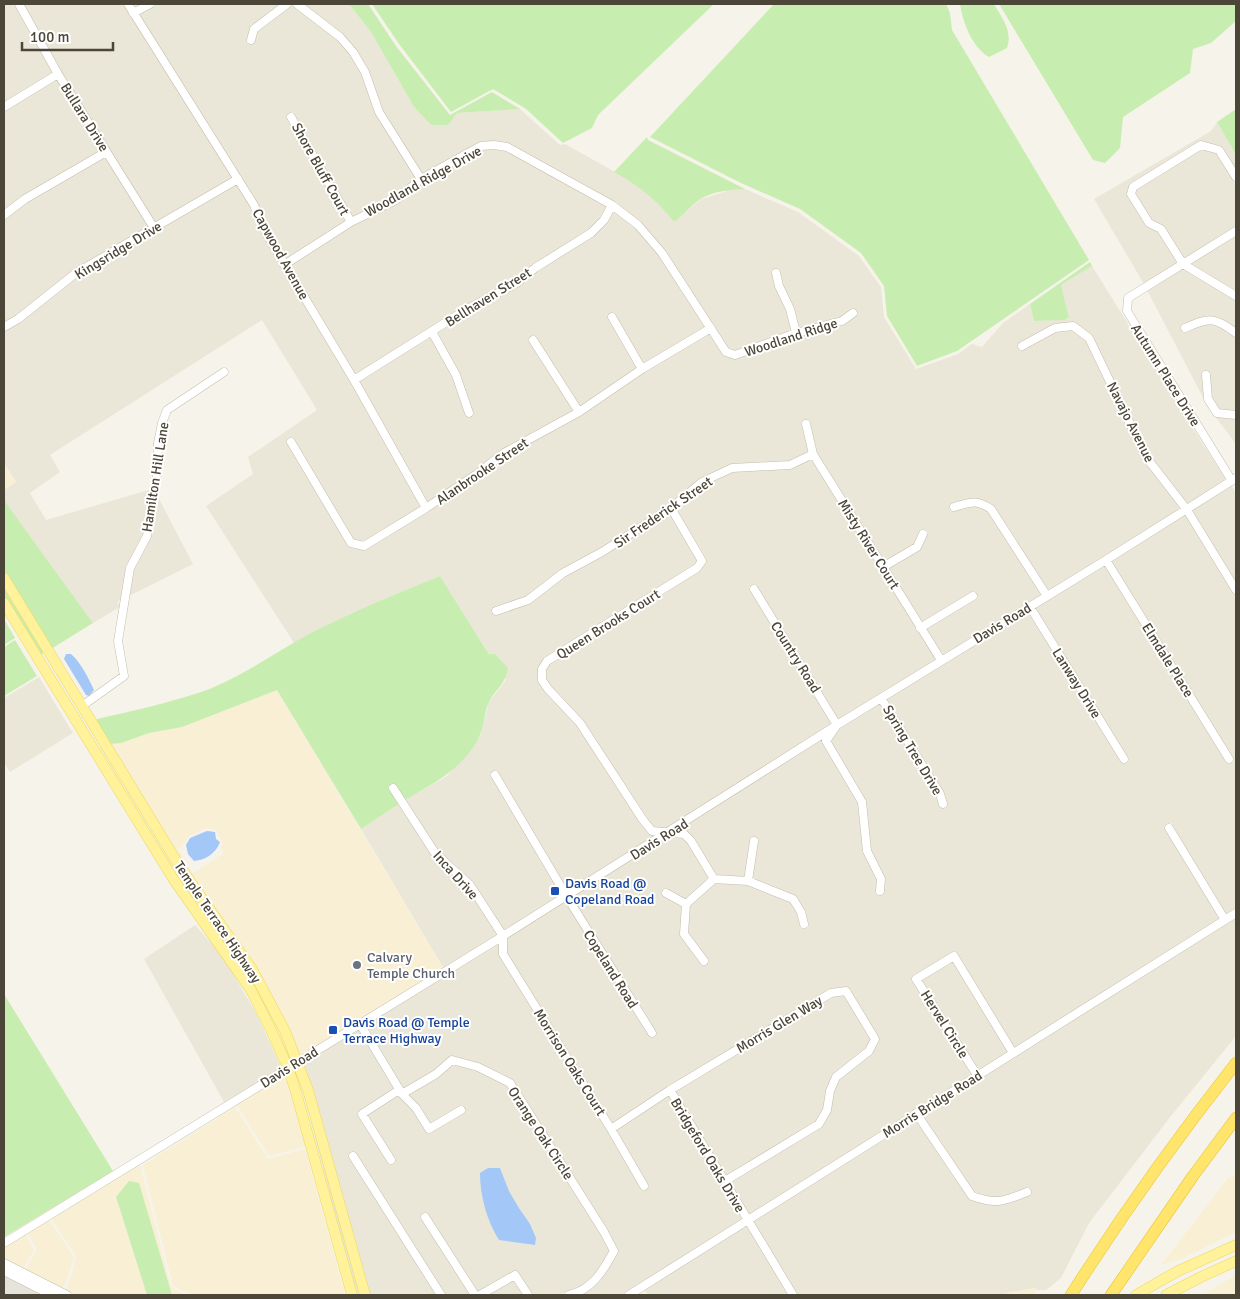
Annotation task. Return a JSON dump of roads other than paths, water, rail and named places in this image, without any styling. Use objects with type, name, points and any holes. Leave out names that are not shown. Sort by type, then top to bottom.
[{"type":"highway","points":[[1071,1295],[1147,1180],[1236,1063]]},
{"type":"highway","points":[[1112,1295],[1193,1176],[1236,1118]]},
{"type":"main road","name":"Temple Terrace Highway","points":[[4,578],[180,867],[252,969],[272,1006],[298,1062],[318,1122],[365,1295]]},
{"type":"main road","name":"Temple Terrace Highway","points":[[4,603],[172,878],[251,990],[288,1068],[352,1295]]},
{"type":"main road","points":[[38,660],[49,653]]},
{"type":"main road","points":[[1136,1295],[1186,1267],[1236,1245]]},
{"type":"main road","points":[[1166,1295],[1236,1261]]},
{"type":"street","name":"Bullara Drive","points":[[19,4],[58,74],[154,228]]},
{"type":"street","name":"Capwood Avenue","points":[[128,4],[254,205],[266,233],[284,265],[354,380],[426,508]]},
{"type":"street","points":[[133,13],[150,4]]},
{"type":"street","points":[[251,40],[254,29],[288,4]]},
{"type":"street","points":[[297,4],[340,37],[353,52],[365,72],[379,112],[421,180]]},
{"type":"street","points":[[4,107],[58,74]]},
{"type":"street","name":"Shore Bluff Court","points":[[292,116],[351,222]]},
{"type":"street","name":"Woodland Ridge Drive","points":[[284,265],[351,222],[396,200],[421,180],[480,146],[494,145],[507,147],[612,205],[638,225],[662,253],[711,328]]},
{"type":"street","points":[[1236,177],[1219,150],[1201,146],[1133,187],[1131,194],[1149,223],[1161,229],[1183,264],[1236,296]]},
{"type":"street","points":[[4,215],[25,199],[106,152]]},
{"type":"street","name":"Kingsridge Drive","points":[[4,327],[18,319],[76,273],[238,179]]},
{"type":"street","name":"Bellhaven Street","points":[[354,380],[467,309],[517,283],[535,268],[591,233],[604,220],[612,205]]},
{"type":"street","name":"Autumn Place Drive","points":[[1234,480],[1127,311],[1128,298],[1236,231]]},
{"type":"street","points":[[776,273],[779,286],[790,310],[796,333]]},
{"type":"street","name":"Woodland Ridge","points":[[711,328],[726,352],[735,355],[796,333],[842,321],[853,313]]},
{"type":"street","points":[[612,317],[642,370]]},
{"type":"street","points":[[1184,328],[1205,319],[1222,323],[1236,333]]},
{"type":"street","name":"Navajo Avenue","points":[[1022,346],[1055,328],[1073,326],[1089,338],[1146,457],[1187,510],[1236,590]]},
{"type":"street","name":"Alanbrooke Street","points":[[291,442],[351,543],[364,546],[477,474],[504,452],[579,412],[642,370],[711,328]]},
{"type":"street","points":[[432,332],[456,375],[469,413]]},
{"type":"street","points":[[533,340],[579,412]]},
{"type":"street","name":"Hamilton Hill Lane","points":[[82,706],[124,676],[118,641],[130,568],[147,536],[157,475],[158,444],[164,416],[167,410],[224,372]]},
{"type":"street","points":[[1206,375],[1208,399],[1216,413],[1236,415]]},
{"type":"street","name":"Misty River Court","points":[[806,424],[813,454],[920,628],[942,660]]},
{"type":"street","name":"Sir Frederick Street","points":[[496,611],[528,600],[563,573],[602,552],[671,508],[702,482],[732,468],[790,466],[813,454]]},
{"type":"street","name":"Davis Road","points":[[4,1243],[567,897],[837,725],[1234,480]]},
{"type":"street","points":[[954,507],[973,501],[991,509],[1047,596]]},
{"type":"street","name":"Queen Brooks Court","points":[[669,833],[652,831],[643,820],[580,723],[542,680],[542,669],[548,661],[697,568],[702,561],[671,508]]},
{"type":"street","points":[[884,568],[917,547],[923,534]]},
{"type":"street","name":"Elmdale Place","points":[[1106,560],[1229,759]]},
{"type":"street","name":"Country Road","points":[[754,589],[837,725]]},
{"type":"street","points":[[920,628],[973,596]]},
{"type":"street","name":"Lanway Drive","points":[[1030,607],[1124,759]]},
{"type":"street","name":"Spring Tree Drive","points":[[881,698],[940,794],[943,804]]},
{"type":"street","points":[[837,725],[826,741],[862,802],[867,851],[881,879],[880,891]]},
{"type":"street","name":"Copeland Road","points":[[495,775],[567,897],[652,1034]]},
{"type":"street","name":"Inca Drive","points":[[393,788],[435,853],[470,886],[504,936]]},
{"type":"street","points":[[1169,828],[1225,920]]},
{"type":"street","points":[[669,833],[684,834],[692,841],[714,879]]},
{"type":"street","points":[[748,881],[754,841]]},
{"type":"street","points":[[704,961],[684,934],[686,904],[714,879],[748,881],[793,899],[801,912],[804,924]]},
{"type":"street","points":[[666,893],[686,904]]},
{"type":"street","name":"Morris Bridge Road","points":[[629,1295],[642,1292],[747,1220],[1236,913]]},
{"type":"street","name":"Morrison Oaks Court","points":[[504,936],[504,954],[644,1186]]},
{"type":"street","name":"Hervel Circle","points":[[977,1075],[916,978],[954,956],[1013,1053]]},
{"type":"street","name":"Morris Glen Way","points":[[611,1129],[670,1090],[831,993],[846,991],[875,1039],[870,1051],[836,1077],[830,1091],[827,1110],[819,1124],[725,1181]]},
{"type":"street","points":[[360,1024],[400,1092],[416,1108],[429,1129],[461,1110]]},
{"type":"street","name":"Orange Oak Circle","points":[[400,1092],[436,1074],[452,1060],[478,1067],[510,1083],[604,1232],[614,1252],[596,1280],[575,1295]]},
{"type":"street","name":"Bridgeford Oaks Drive","points":[[670,1090],[747,1220]]},
{"type":"street","points":[[390,1160],[362,1114],[400,1092]]},
{"type":"street","points":[[916,1114],[972,1196],[982,1200],[1001,1202],[1027,1192]]},
{"type":"street","points":[[353,1156],[441,1295]]},
{"type":"street","points":[[425,1217],[475,1295]]},
{"type":"street","points":[[747,1220],[793,1295]]},
{"type":"street","points":[[4,1263],[67,1295]]},
{"type":"street","points":[[4,1271],[51,1295]]},
{"type":"street","points":[[480,1295],[516,1275],[528,1295]]},
{"type":"water","points":[[66,654],[71,654],[75,658],[87,675],[94,690],[89,696],[86,695],[64,659]]},
{"type":"water","points":[[207,831],[215,832],[216,839],[220,842],[210,855],[194,861],[188,854],[186,845],[190,838]]},
{"type":"water","points":[[488,1168],[500,1168],[509,1191],[530,1224],[536,1238],[535,1245],[499,1240],[488,1217],[481,1190],[480,1173]]},
{"type":"place","name":"Davis Road @ Copeland Road","points":[[555,891]]},
{"type":"place","name":"Calvary Temple Church","points":[[357,965]]},
{"type":"place","name":"Davis Road @ Temple Terrace Highway","points":[[333,1030]]}]
